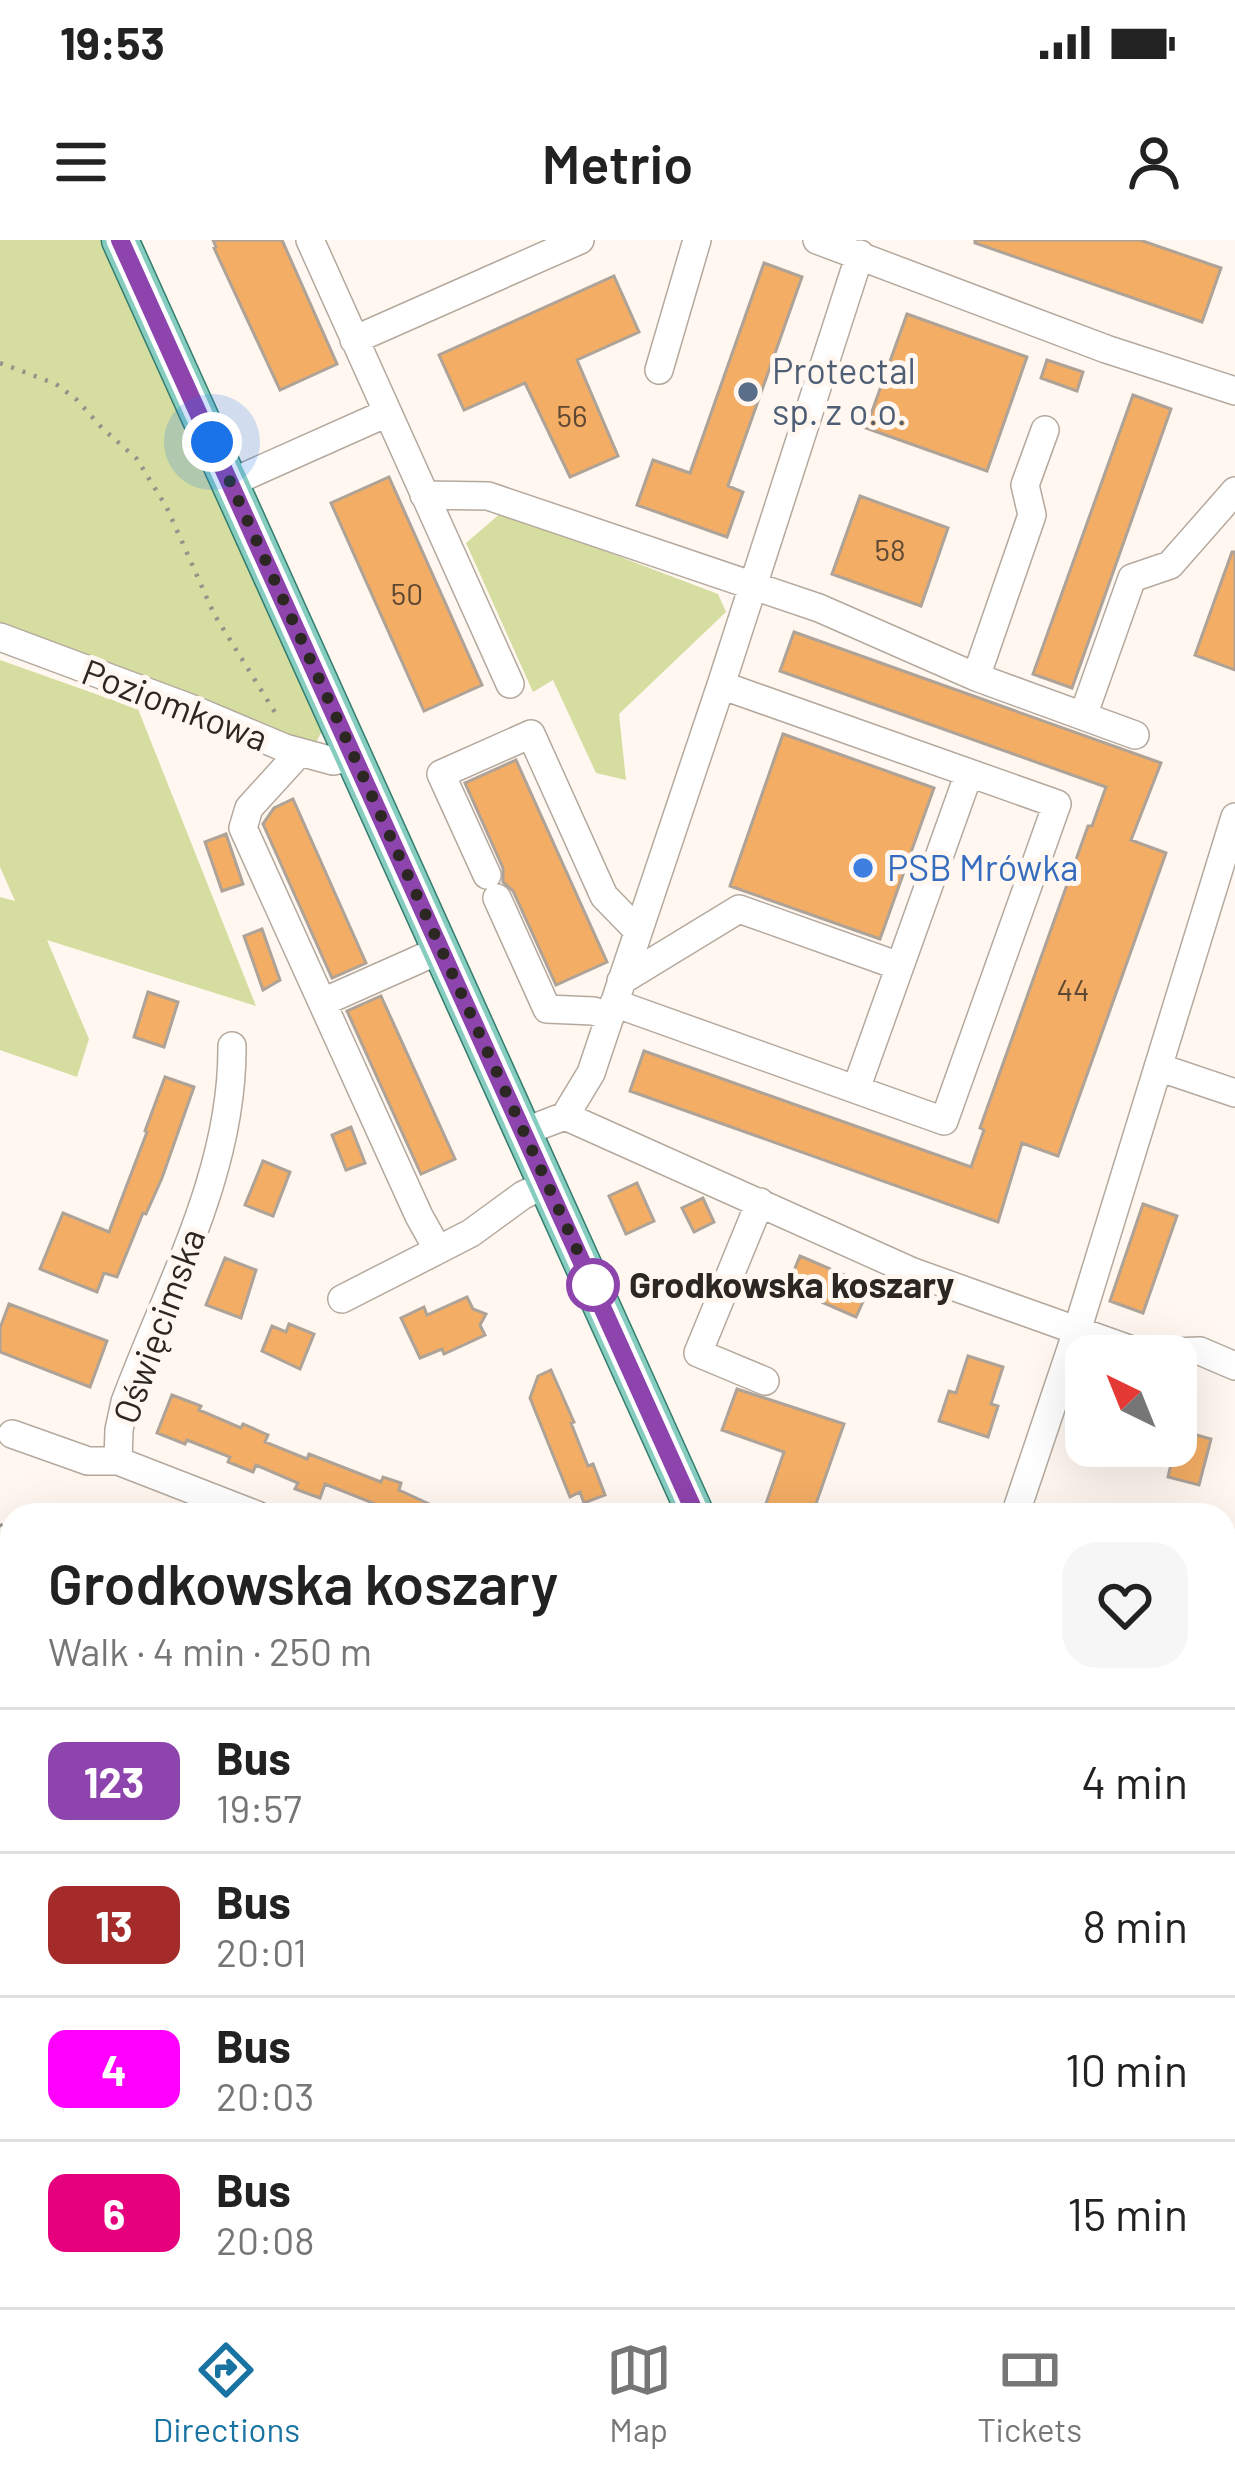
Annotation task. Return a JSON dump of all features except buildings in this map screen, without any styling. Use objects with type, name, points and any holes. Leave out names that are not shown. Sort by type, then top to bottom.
[{"type":"main road","points":[[120,240],[691,1503]]},
{"type":"street","points":[[310,240],[510,684]]},
{"type":"street","points":[[354,340],[580,240]]},
{"type":"street","points":[[658,370],[697,240]]},
{"type":"street","points":[[817,240],[1106,349],[1235,392]]},
{"type":"street","points":[[523,1132],[565,1116],[591,1073],[860,254]]},
{"type":"street","points":[[230,483],[387,413]]},
{"type":"street","points":[[976,677],[1032,515],[1024,485],[1045,430]]},
{"type":"street","points":[[1083,716],[1132,578],[1170,565],[1235,491]]},
{"type":"street","points":[[424,495],[488,496],[819,608],[976,677],[1135,735]]},
{"type":"street","name":"Poziomkowa","points":[[0,637],[292,750],[333,761],[352,757]]},
{"type":"street","points":[[615,1000],[944,1120],[1057,804],[721,685]]},
{"type":"street","points":[[638,931],[604,896],[531,734],[441,774],[547,1009],[593,1011],[615,1000],[739,909],[899,966]]},
{"type":"street","points":[[292,750],[249,808],[244,828],[418,1216],[438,1250]]},
{"type":"street","points":[[856,1089],[968,773]]},
{"type":"street","points":[[1020,1503],[1235,817]]},
{"type":"street","points":[[323,1002],[440,950]]},
{"type":"street","name":"Oświęcimska","points":[[226,1503],[118,1461],[118,1430],[216,1169],[232,1088],[232,1046]]},
{"type":"street","points":[[1158,1066],[1235,1093]]},
{"type":"street","points":[[565,1116],[913,1272],[1140,1353],[1200,1351],[1235,1366]]},
{"type":"street","points":[[342,1299],[471,1233],[523,1195],[547,1184]]},
{"type":"street","points":[[760,1202],[698,1353],[765,1381]]},
{"type":"street","points":[[12,1434],[88,1462],[118,1461]]},
{"type":"path","points":[[0,363],[56,384],[137,459],[167,508],[214,614],[274,708],[292,750]]},
{"type":"green space","points":[[0,240],[102,240],[323,729],[316,743],[0,628]]},
{"type":"green space","points":[[502,512],[718,594],[726,612],[619,714],[626,780],[596,773],[553,680],[533,692],[466,543]]},
{"type":"green space","points":[[0,660],[138,709],[256,1006],[47,940],[89,1039],[77,1077],[0,1050],[0,897],[15,901],[0,867]]},
{"type":"bus line","name":"123","points":[[120,240],[691,1503]]},
{"type":"place","name":"Protectal sp. z o.o.","points":[[748,392]]},
{"type":"place","name":"PSB Mrówka","points":[[863,868]]},
{"type":"place","name":"Grodkowska koszary","points":[[593,1285]]},
{"type":"route","points":[[212,442],[593,1285]]}]
